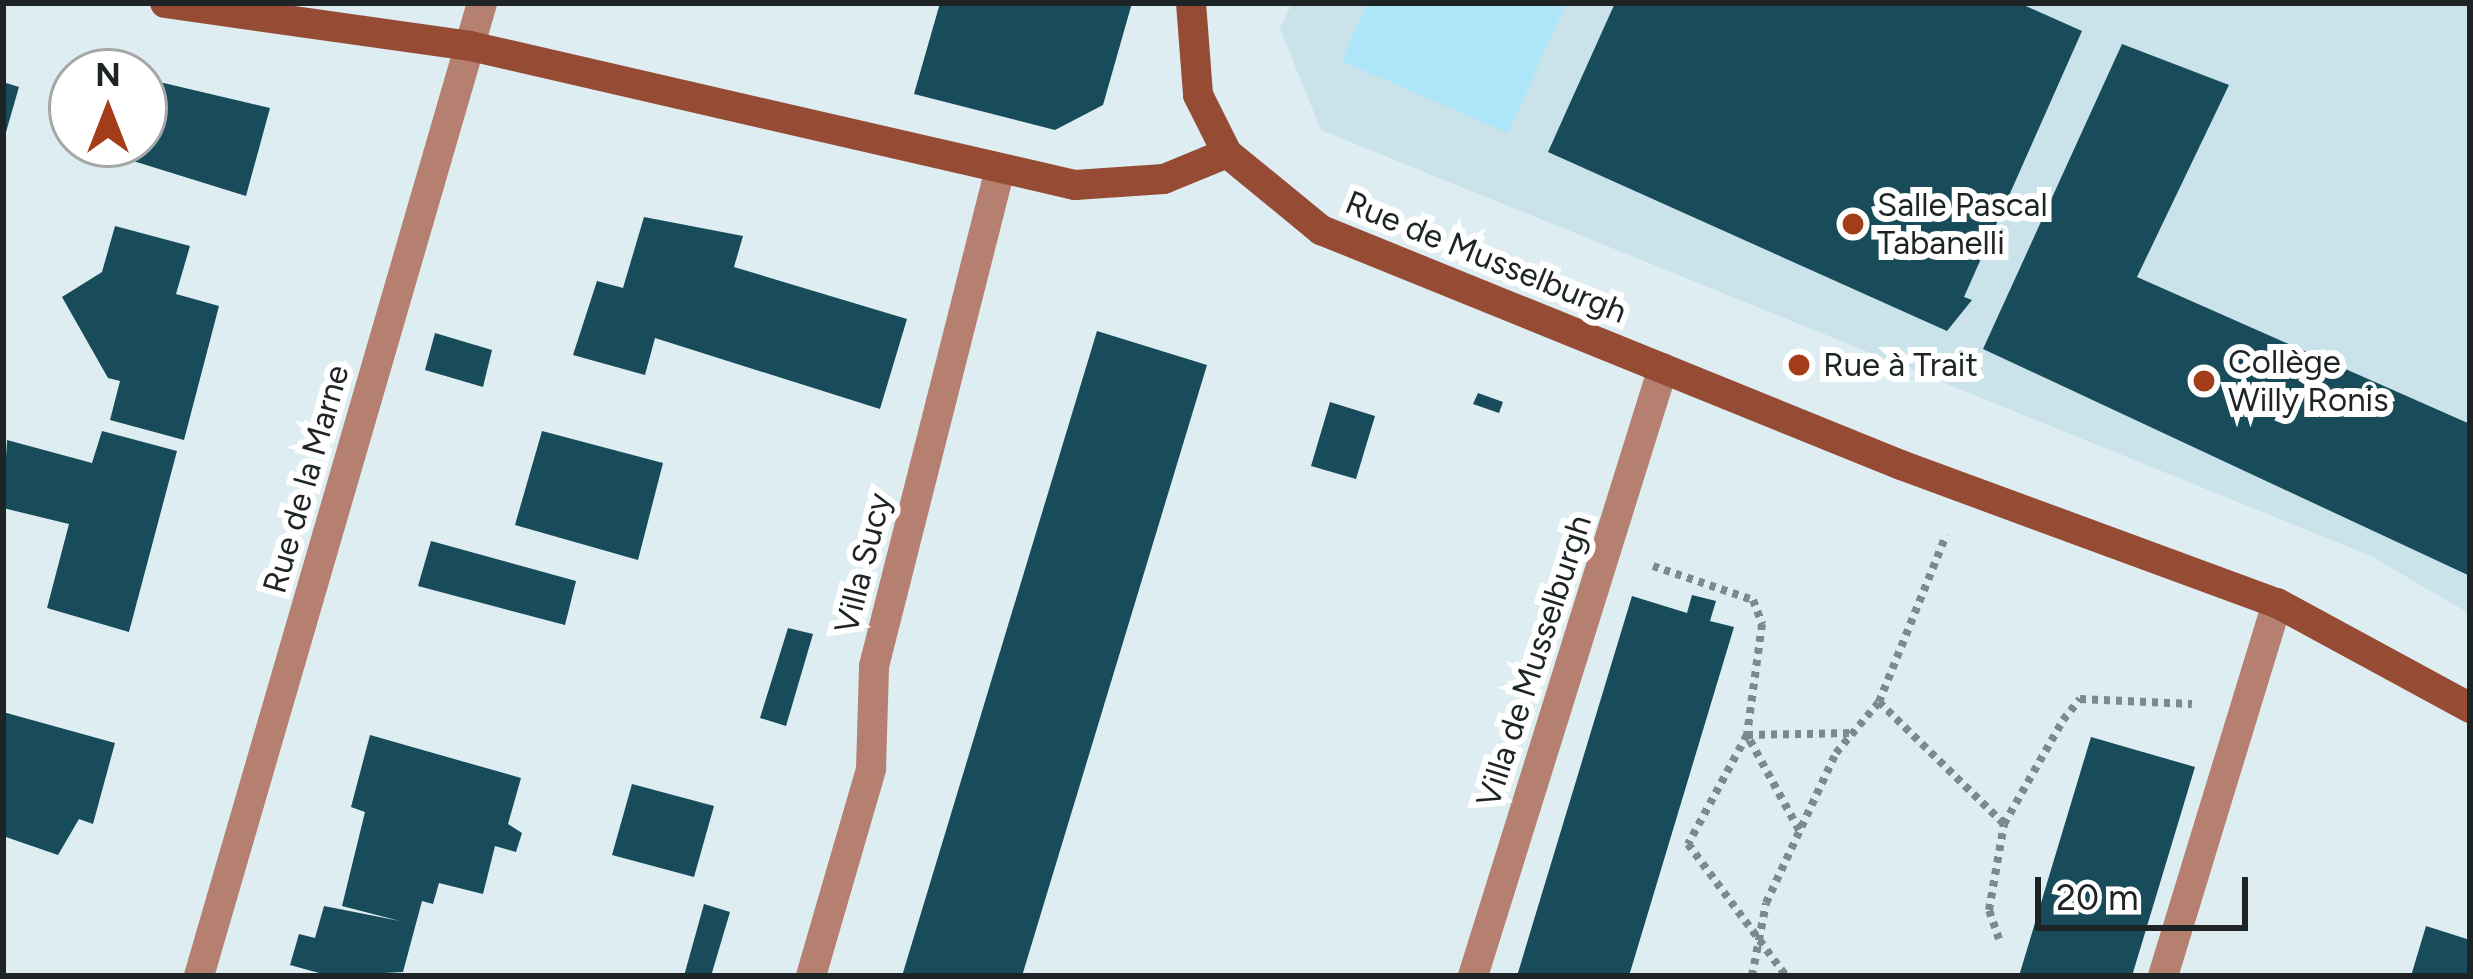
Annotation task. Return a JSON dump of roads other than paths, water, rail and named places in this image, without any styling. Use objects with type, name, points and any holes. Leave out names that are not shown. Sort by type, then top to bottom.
[{"type":"street","points":[[165,3],[470,46],[1000,169],[1119,188],[1227,153],[1198,95],[1191,3]]},
{"type":"street","name":"Rue de la Marne","points":[[199,976],[482,3]]},
{"type":"street","name":"Rue de Musselburgh","points":[[1227,153],[1321,230],[1663,368],[2277,604],[2470,708]]},
{"type":"street","name":"Villa Sucy","points":[[811,976],[871,770],[874,666],[1000,169]]},
{"type":"street","name":"Villa de Musselburgh","points":[[1473,976],[1663,368]]},
{"type":"street","points":[[2163,976],[2277,604]]},
{"type":"place","name":"Salle Pascal Tabanelli","points":[[1853,224]]},
{"type":"place","name":"Rue à Trait","points":[[1799,365]]},
{"type":"place","name":"Collège Willy Ronis","points":[[2204,381]]}]
